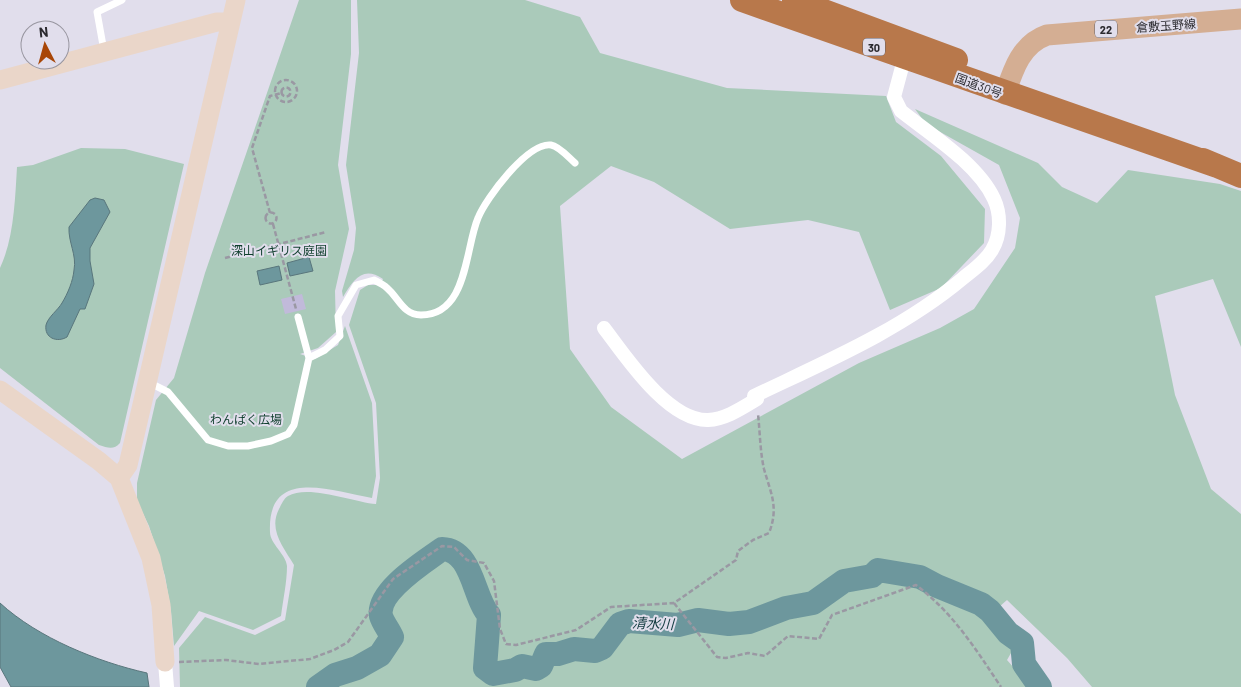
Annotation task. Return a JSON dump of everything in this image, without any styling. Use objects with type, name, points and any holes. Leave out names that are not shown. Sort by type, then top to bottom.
[{"type":"highway","name":"国道30号","points":[[742,0],[906,50],[1008,87],[1097,114],[1241,176]]},
{"type":"highway","name":"国道30号","points":[[794,0],[906,50]]},
{"type":"main road","name":"倉敷玉野線","points":[[1008,87],[1017,61],[1027,46],[1036,39],[1047,35],[1241,19]]},
{"type":"street","points":[[119,478],[128,465],[236,0]]},
{"type":"street","points":[[0,80],[217,22],[230,22]]},
{"type":"street","points":[[604,328],[645,382],[668,403],[691,416],[707,420],[728,416],[757,399],[754,396],[846,352],[904,320],[944,294],[980,264],[992,249],[998,233],[999,216],[994,200],[983,179],[901,111],[896,104],[894,97],[906,50]]},
{"type":"street","points":[[0,390],[99,460],[119,478],[142,531],[153,566],[164,625],[167,687]]},
{"type":"lane","points":[[104,52],[97,12],[122,0]]},
{"type":"lane","points":[[308,358],[325,350],[340,336],[338,316],[356,285],[366,281],[374,280],[388,288],[403,308],[420,316],[439,311],[453,298],[462,281],[478,218],[489,198],[521,161],[532,150],[545,145],[554,145],[575,163]]},
{"type":"lane","points":[[147,381],[168,392],[208,440],[228,446],[248,446],[271,441],[288,434],[294,426],[308,358],[298,317]]},
{"type":"path","points":[[289,80],[297,88],[295,98],[289,102],[279,100],[275,94],[275,87],[281,81],[289,80]]},
{"type":"path","points":[[273,224],[266,220],[270,213],[252,148],[270,96],[282,93]]},
{"type":"path","points":[[270,213],[275,214],[276,218],[273,224],[298,317]]},
{"type":"path","points":[[224,258],[326,232]]},
{"type":"path","points":[[165,662],[226,660],[259,664],[310,659],[334,650],[348,642],[393,579],[442,546],[454,547],[467,560],[484,563],[494,581],[500,629],[506,644],[516,645],[576,630],[611,607],[674,603],[736,560],[738,551],[753,540],[769,533],[774,520],[773,496],[764,468],[757,399]]},
{"type":"path","points":[[674,603],[688,618],[717,657],[726,658],[748,653],[765,656],[788,636],[820,639],[832,616],[916,585],[940,603],[967,636],[1001,687]]},
{"type":"green space","name":"わんぱく広場","points":[[299,0],[351,0],[351,54],[338,165],[349,229],[335,291],[336,332],[318,348],[300,354],[315,359],[338,345],[345,326],[372,403],[376,476],[372,498],[321,488],[305,488],[290,490],[279,498],[272,511],[270,532],[287,566],[281,616],[253,630],[199,611],[174,646],[165,576],[149,526],[137,501],[137,483],[156,400],[174,378],[205,273]]},
{"type":"green space","points":[[357,0],[525,0],[580,17],[600,53],[727,88],[886,96],[896,122],[941,156],[985,209],[984,243],[941,288],[890,310],[859,232],[808,220],[730,229],[654,182],[611,166],[560,206],[570,349],[611,407],[682,459],[859,363],[940,328],[974,309],[1015,248],[1020,218],[999,165],[926,124],[915,109],[1038,163],[1062,187],[1097,203],[1128,170],[1220,184],[1241,191],[1241,347],[1213,279],[1155,296],[1175,395],[1211,489],[1241,514],[1241,687],[1092,687],[1067,658],[1007,600],[991,614],[999,630],[1015,646],[1007,660],[1031,687],[180,687],[179,648],[205,617],[255,635],[285,620],[294,565],[282,545],[275,524],[279,509],[287,497],[307,492],[376,504],[380,478],[376,403],[349,325],[360,290],[368,285],[380,285],[383,279],[376,275],[364,274],[355,280],[343,297],[342,291],[354,250],[356,228],[346,165],[359,53]]},
{"type":"green space","points":[[81,148],[125,149],[184,164],[120,443],[113,448],[99,445],[0,368],[0,268],[11,232],[17,167],[33,165]]},
{"type":"shaded area","points":[[95,198],[104,200],[110,212],[90,248],[94,284],[85,309],[80,309],[67,337],[55,339],[47,333],[46,325],[60,306],[73,278],[75,264],[69,227],[90,200]]},
{"type":"shaded area","points":[[309,257],[313,271],[290,276],[287,263]]},
{"type":"shaded area","points":[[279,266],[282,280],[260,285],[257,271]]},
{"type":"shaded area","points":[[0,603],[15,616],[50,638],[89,655],[147,673],[149,687],[11,687],[0,667]]},
{"type":"building","points":[[302,294],[306,309],[285,314],[281,299]]},
{"type":"waterway","name":"清水川","points":[[318,687],[335,675],[357,668],[380,655],[392,637],[381,616],[382,606],[386,597],[414,569],[442,549],[452,551],[460,557],[489,615],[485,668],[493,674],[515,670],[522,666],[536,669],[541,666],[546,654],[558,654],[574,649],[595,651],[602,648],[620,624],[629,621],[678,625],[698,620],[729,624],[749,622],[786,608],[813,603],[844,581],[872,576],[878,570],[920,577],[981,604],[990,611],[1008,633],[1022,643],[1024,664],[1040,687]]},
{"type":"park label","name":"深山イギリス庭園","points":[[279,250]]}]
